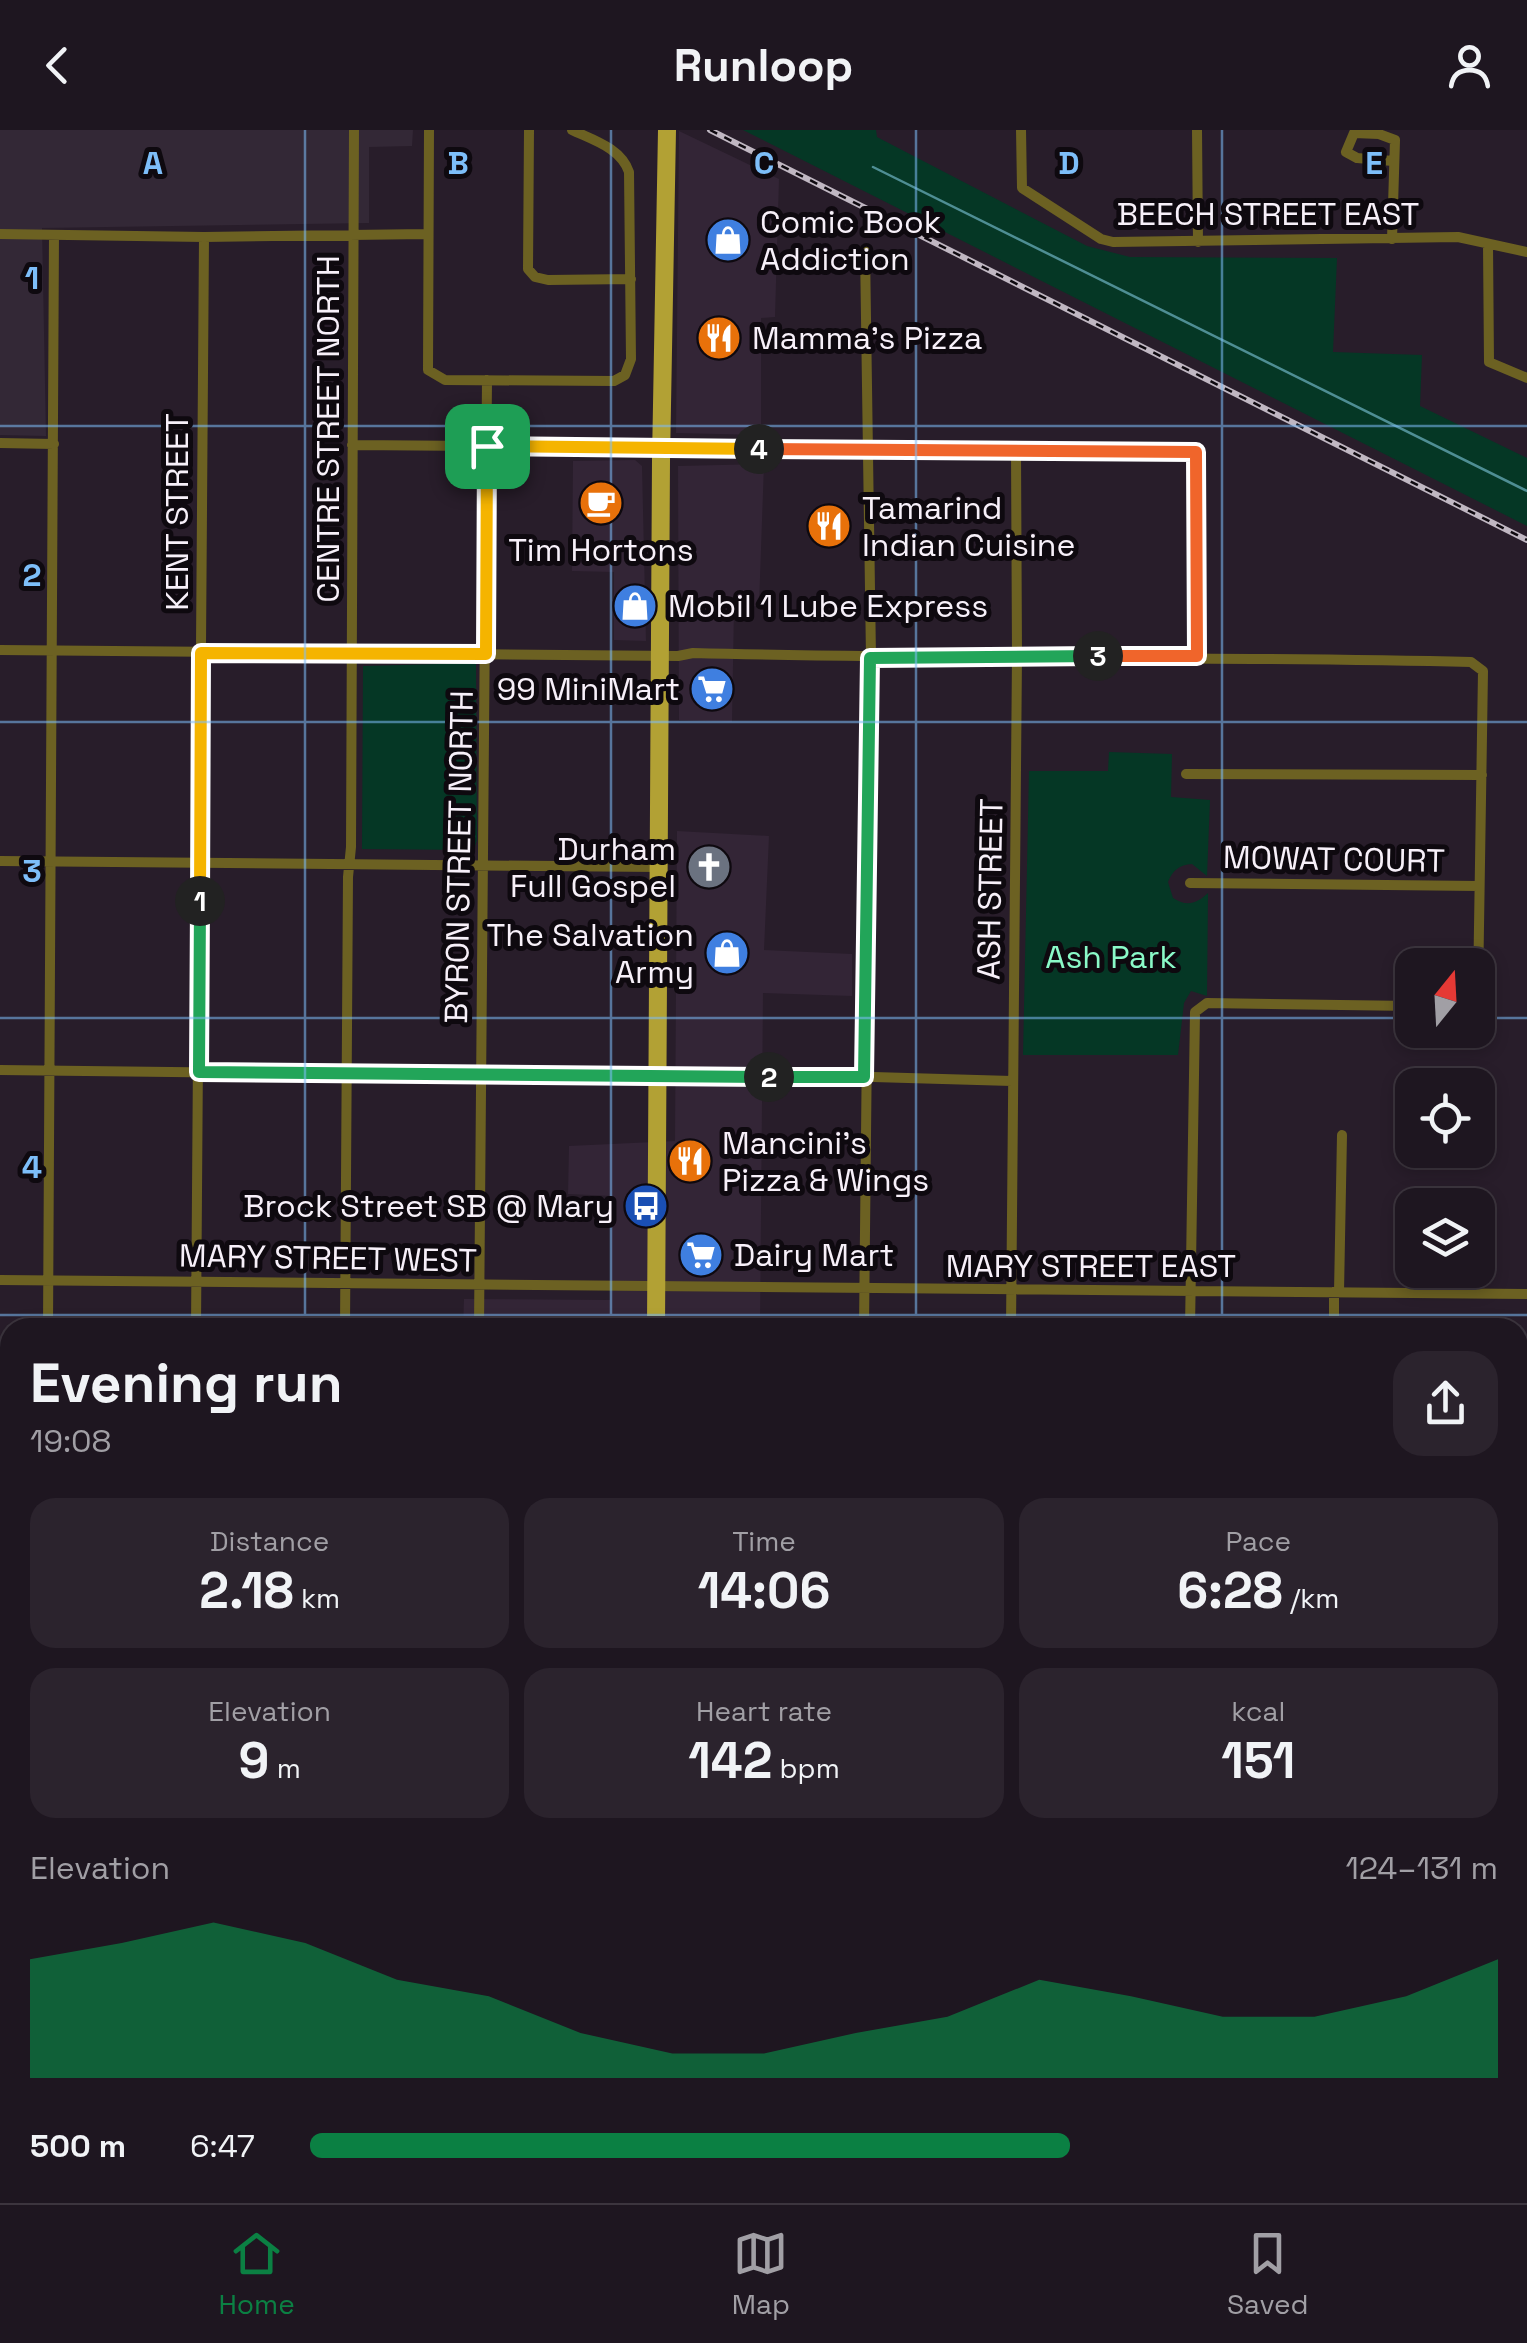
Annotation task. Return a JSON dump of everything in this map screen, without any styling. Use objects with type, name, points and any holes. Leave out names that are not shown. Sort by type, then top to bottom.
[{"type":"main road","points":[[656,1318],[667,130]]},
{"type":"street","name":"CENTRE STREET NORTH","points":[[345,1318],[354,130]]},
{"type":"street","points":[[429,130],[428,370],[445,380],[614,381],[624,375],[631,359],[629,172],[626,162],[614,150],[572,130]]},
{"type":"street","points":[[530,130],[528,270],[535,277],[548,280],[632,279]]},
{"type":"street","name":"BEECH STREET EAST","points":[[1021,130],[1020,183],[1030,196],[1101,240],[1458,237],[1527,252]]},
{"type":"street","points":[[1198,130],[1198,242]]},
{"type":"street","points":[[1392,239],[1395,140],[1379,134],[1354,133],[1346,152],[1357,158],[1393,161]]},
{"type":"street","points":[[0,234],[426,234]]},
{"type":"street","points":[[48,1318],[54,235]]},
{"type":"street","name":"KENT STREET","points":[[196,1318],[204,236]]},
{"type":"street","points":[[1488,245],[1489,362],[1527,378]]},
{"type":"street","points":[[864,1318],[870,658],[865,250]]},
{"type":"street","name":"BYRON STREET NORTH","points":[[479,1318],[487,380]]},
{"type":"street","points":[[0,443],[54,444]]},
{"type":"street","points":[[352,445],[1196,452],[1197,656]]},
{"type":"street","name":"ASH STREET","points":[[1011,1318],[1018,656],[1016,451]]},
{"type":"street","points":[[0,650],[662,656],[693,653],[870,658],[1197,656],[1472,662],[1482,670],[1478,948]]},
{"type":"street","points":[[1186,774],[1482,775]]},
{"type":"street","points":[[0,861],[661,867]]},
{"type":"street","name":"MOWAT COURT","points":[[1190,883],[1479,886]]},
{"type":"street","points":[[1190,1318],[1195,1012],[1207,1003],[1395,1006]]},
{"type":"street","points":[[0,1070],[864,1077],[1012,1082]]},
{"type":"street","points":[[1335,1318],[1342,1135]]},
{"type":"street","name":"MARY STREET WEST","points":[[0,1280],[656,1285]]},
{"type":"street","name":"MARY STREET EAST","points":[[656,1285],[1527,1294]]},
{"type":"shaded area","points":[[0,130],[413,130],[412,146],[369,147],[369,223],[42,228],[46,436],[0,435]]},
{"type":"shaded area","points":[[679,131],[779,179],[775,317],[761,318],[761,435],[676,433]]},
{"type":"shaded area","points":[[635,460],[642,466],[646,641],[614,640],[614,572],[572,571],[573,461]]},
{"type":"shaded area","points":[[764,464],[759,606],[734,608],[732,722],[679,720],[678,466]]},
{"type":"shaded area","points":[[677,831],[769,836],[764,950],[852,954],[852,996],[763,993],[760,1318],[463,1318],[464,1299],[610,1300],[612,1196],[568,1194],[569,1146],[675,1141]]},
{"type":"green space","points":[[743,130],[876,130],[877,137],[1087,246],[1130,257],[1337,258],[1333,352],[1422,355],[1420,406],[1527,458],[1527,526]]},
{"type":"green space","points":[[476,663],[474,850],[362,849],[363,666]]},
{"type":"green space","name":"Ash Park","points":[[1109,752],[1172,754],[1171,797],[1210,800],[1207,876],[1192,864],[1177,869],[1168,882],[1173,898],[1183,903],[1195,902],[1208,893],[1207,996],[1191,991],[1184,1003],[1178,1055],[1023,1055],[1029,771],[1108,771]]},
{"type":"waterway","points":[[873,167],[1527,491]]},
{"type":"railway","points":[[710,130],[1527,540]]},
{"type":"place","name":"Comic Book Addiction","points":[[728,240]]},
{"type":"place","name":"Mamma's Pizza","points":[[719,338]]},
{"type":"place","name":"Tim Hortons","points":[[601,503]]},
{"type":"place","name":"Tamarind Indian Cuisine","points":[[829,526]]},
{"type":"place","name":"Mobil 1 Lube Express","points":[[635,606]]},
{"type":"place","name":"99 MiniMart","points":[[712,689]]},
{"type":"place","name":"Durham Full Gospel","points":[[709,867]]},
{"type":"place","name":"The Salvation Army","points":[[727,953]]},
{"type":"place","name":"Mancini's Pizza & Wings","points":[[690,1161]]},
{"type":"place","name":"Brock Street SB @ Mary","points":[[646,1206]]},
{"type":"place","name":"Dairy Mart","points":[[701,1255]]},
{"type":"route","points":[[487,446],[1196,452],[1197,656],[870,658],[864,1077],[199,1072],[201,653],[486,654],[487,446]]}]
